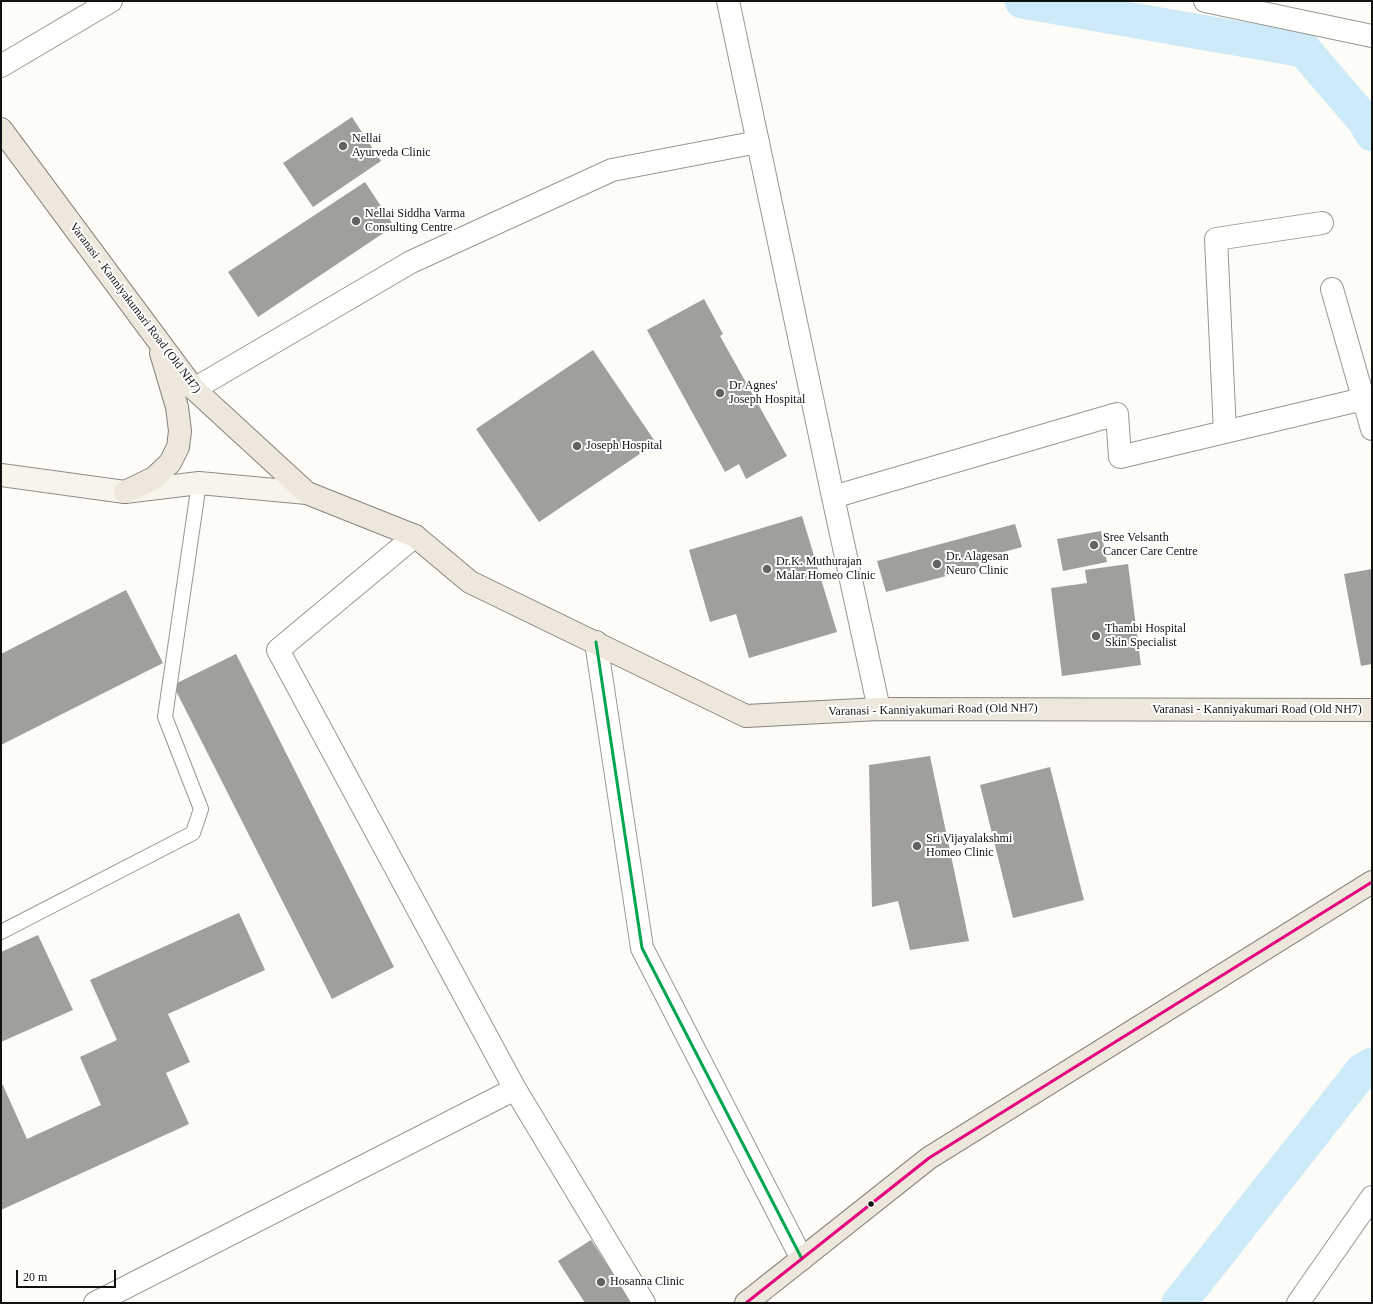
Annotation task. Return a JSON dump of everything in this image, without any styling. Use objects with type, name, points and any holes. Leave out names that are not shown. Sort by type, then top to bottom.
[{"type":"main road","name":"Varanasi - Kanniyakumari Road (Old NH7)","points":[[1,129],[194,389],[307,493],[415,536],[470,582],[746,716],[879,709],[1372,710]]},
{"type":"main road","points":[[125,492],[154,478],[170,463],[178,447],[180,431],[177,407],[157,338]]},
{"type":"main road","points":[[746,1303],[929,1158],[1372,882]]},
{"type":"street","points":[[1,66],[111,1]]},
{"type":"street","points":[[728,1],[879,709]]},
{"type":"street","points":[[1205,1],[1372,36]]},
{"type":"street","points":[[194,389],[411,262],[612,170],[758,142]]},
{"type":"street","points":[[1225,432],[1216,239],[1322,223]]},
{"type":"street","points":[[1332,289],[1372,429]]},
{"type":"street","points":[[833,497],[1117,414],[1120,457],[1363,399]]},
{"type":"street","points":[[1,475],[125,492],[199,483],[307,493]]},
{"type":"street","points":[[415,536],[278,650],[515,1089],[644,1303]]},
{"type":"street","points":[[596,642],[642,948],[802,1259]]},
{"type":"street","points":[[96,1303],[515,1089]]},
{"type":"street","points":[[1298,1303],[1372,1197]]},
{"type":"lane","points":[[1,932],[193,833],[201,809],[165,717],[199,483]]},
{"type":"building","points":[[352,117],[381,161],[313,207],[283,163]]},
{"type":"building","points":[[365,182],[394,226],[258,317],[228,272]]},
{"type":"building","points":[[704,299],[723,334],[720,336],[787,456],[746,479],[739,464],[725,472],[647,330]]},
{"type":"building","points":[[593,350],[656,443],[539,522],[476,429]]},
{"type":"building","points":[[802,516],[837,632],[749,658],[736,614],[710,622],[689,550]]},
{"type":"building","points":[[1015,524],[1022,547],[977,559],[980,567],[886,592],[877,561]]},
{"type":"building","points":[[1101,531],[1107,562],[1063,571],[1057,539]]},
{"type":"building","points":[[1128,564],[1141,665],[1062,676],[1051,588],[1087,583],[1085,570]]},
{"type":"building","points":[[1372,569],[1372,664],[1361,666],[1344,574]]},
{"type":"building","points":[[126,590],[163,663],[1,745],[1,654]]},
{"type":"building","points":[[236,654],[394,967],[332,999],[173,685]]},
{"type":"building","points":[[930,756],[969,941],[910,950],[898,901],[872,907],[869,765]]},
{"type":"building","points":[[1050,767],[1084,900],[1013,918],[980,785]]},
{"type":"building","points":[[239,913],[265,970],[168,1014],[190,1062],[166,1073],[189,1124],[1,1210],[1,1081],[27,1139],[101,1105],[80,1057],[117,1040],[90,980]]},
{"type":"building","points":[[38,935],[73,1010],[1,1042],[1,952]]},
{"type":"building","points":[[591,1240],[632,1303],[585,1303],[558,1261]]},
{"type":"waterway","points":[[1022,1],[1304,50],[1365,121],[1372,134]]},
{"type":"waterway","points":[[1179,1303],[1362,1071],[1372,1065]]},
{"type":"transit line","points":[[596,642],[642,948],[802,1259]]},
{"type":"transit line","points":[[746,1303],[929,1158],[1372,882]]},
{"type":"place","name":"Nellai Ayurveda Clinic","points":[[343,146]]},
{"type":"place","name":"Nellai Siddha Varma Consulting Centre","points":[[356,221]]},
{"type":"place","name":"Dr Agnes' Joseph Hospital","points":[[720,393]]},
{"type":"place","name":"Joseph Hospital","points":[[577,446]]},
{"type":"place","name":"Sree Velsanth Cancer Care Centre","points":[[1094,545]]},
{"type":"place","name":"Dr. Alagesan Neuro Clinic","points":[[937,564]]},
{"type":"place","name":"Dr.K. Muthurajan Malar Homeo Clinic","points":[[767,569]]},
{"type":"place","name":"Thambi Hospital Skin Specialist","points":[[1096,636]]},
{"type":"place","name":"Sri Vijayalakshmi Homeo Clinic","points":[[917,846]]},
{"type":"place","name":"Hosanna Clinic","points":[[601,1282]]}]
